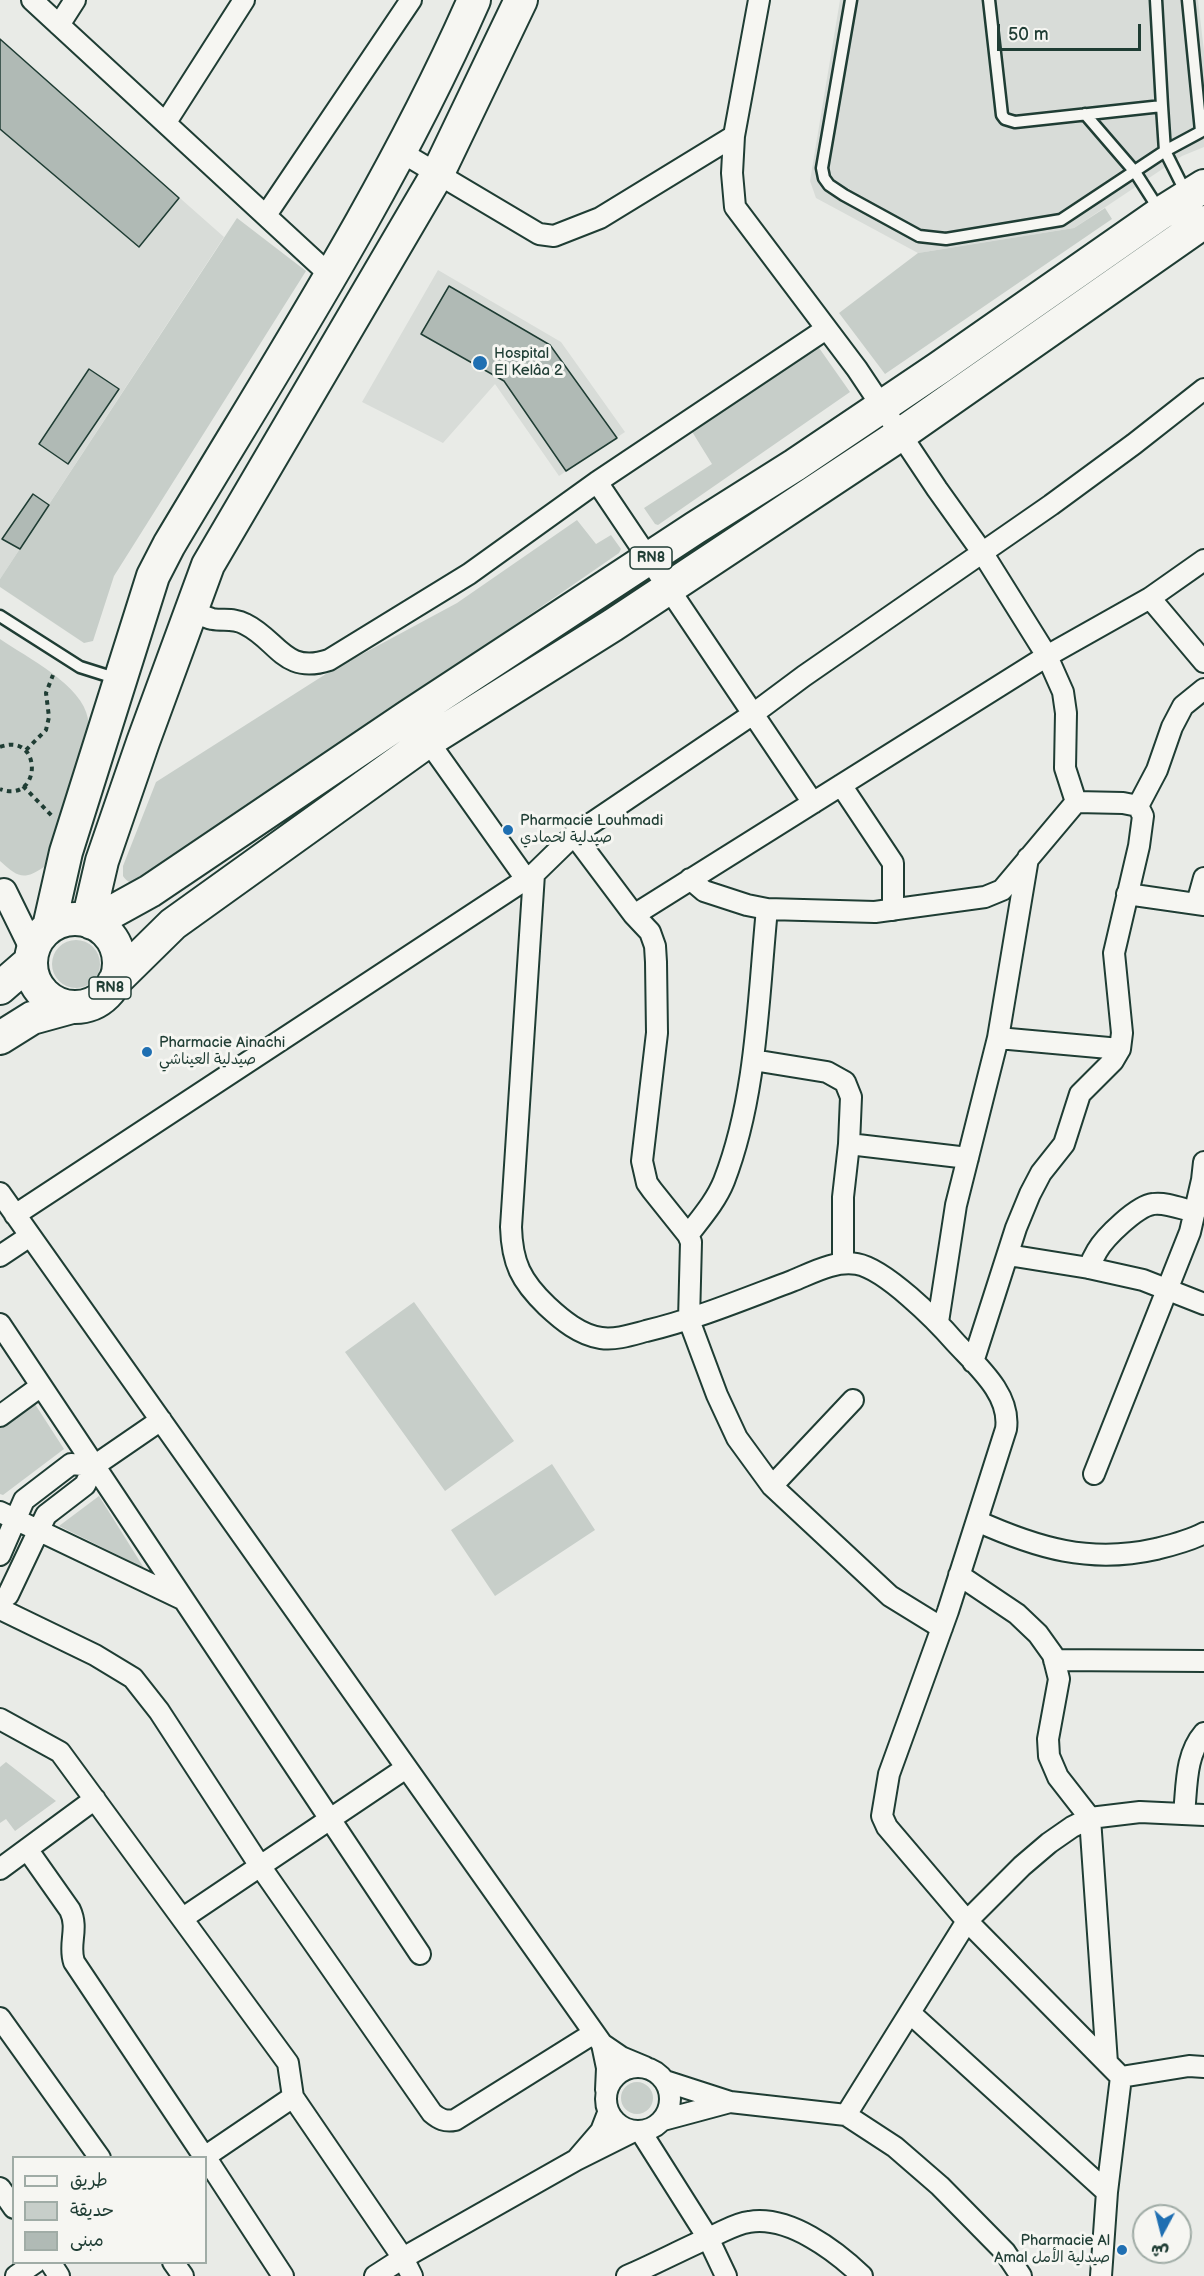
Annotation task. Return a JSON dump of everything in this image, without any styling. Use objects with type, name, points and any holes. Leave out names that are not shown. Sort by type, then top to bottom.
[{"type":"main road","points":[[40,941],[153,576],[169,545],[401,152],[474,0]]},
{"type":"main road","points":[[90,922],[102,861],[208,565],[438,173],[521,0]]},
{"type":"main road","name":"RN8","points":[[90,922],[150,891],[419,710],[695,528],[795,465],[948,362],[1186,215]]},
{"type":"main road","name":"RN8","points":[[1,1036],[32,1018],[97,1000],[173,924],[428,741],[668,588],[900,434],[1085,306],[1186,215]]},
{"type":"main road","points":[[695,528],[716,555]]},
{"type":"main road","points":[[107,729],[143,742]]},
{"type":"main road","points":[[66,852],[102,861]]},
{"type":"main road","points":[[150,891],[173,924]]},
{"type":"main road","name":"RN8","points":[[0,987],[40,941],[68,919],[90,922],[104,930],[115,948],[118,968],[114,981]]},
{"type":"main road","name":"RN8","points":[[40,941],[32,974],[38,987],[47,997],[59,1004],[72,1006]]},
{"type":"street","points":[[32,0],[330,274]]},
{"type":"street","points":[[59,25],[75,0]]},
{"type":"street","points":[[166,122],[244,0]]},
{"type":"street","points":[[266,214],[411,0]]},
{"type":"street","points":[[759,0],[734,136],[732,173],[735,207],[882,406],[982,552],[1047,656],[1063,692],[1066,713],[1065,768],[1076,802]]},
{"type":"street","points":[[401,152],[539,234],[554,236],[600,218],[734,136]]},
{"type":"street","points":[[190,611],[213,619],[242,622],[259,632],[278,653],[301,664],[315,665],[328,660],[469,574],[597,482],[826,329]]},
{"type":"street","points":[[15,1215],[530,877],[574,836],[753,714],[982,552],[1134,444],[1204,389]]},
{"type":"street","points":[[597,482],[813,803]]},
{"type":"street","points":[[634,915],[1047,656],[1150,598],[1204,560]]},
{"type":"street","points":[[1150,598],[1204,662]]},
{"type":"street","points":[[1138,806],[1157,770],[1172,727],[1183,706],[1204,689]]},
{"type":"street","points":[[428,741],[530,877],[511,1227],[514,1260],[526,1285],[558,1316],[577,1330],[600,1338],[616,1338],[689,1320],[829,1266],[843,1263],[867,1266],[885,1277],[938,1322],[973,1362],[1005,1405],[1008,1418],[1006,1429],[942,1628],[889,1774],[882,1816],[887,1827],[967,1921],[1122,2077]]},
{"type":"street","points":[[841,785],[893,863],[893,910]]},
{"type":"street","points":[[1076,802],[1123,803],[1138,806]]},
{"type":"street","points":[[690,879],[704,891],[767,909],[875,912],[985,897],[1002,890],[1076,802]]},
{"type":"street","points":[[973,1362],[1029,1194],[1041,1173],[1064,1144],[1080,1094],[1113,1061],[1120,1049],[1122,1033],[1114,953],[1139,846],[1143,816],[1138,806]]},
{"type":"street","points":[[574,836],[650,933],[655,946],[657,1033],[642,1161],[647,1183],[688,1234],[691,1242],[689,1320],[717,1395],[737,1438],[772,1486],[890,1596],[942,1628]]},
{"type":"street","points":[[938,1322],[956,1205],[998,1038],[1028,858]]},
{"type":"street","points":[[1127,894],[1201,904],[1204,878]]},
{"type":"street","points":[[1,890],[40,941]]},
{"type":"street","points":[[688,1234],[712,1203],[723,1183],[735,1144],[753,1060],[767,909]]},
{"type":"street","points":[[998,1038],[1120,1049]]},
{"type":"street","points":[[753,1060],[827,1072],[845,1082],[851,1097],[843,1197],[843,1263]]},
{"type":"street","points":[[849,1144],[968,1158]]},
{"type":"street","points":[[1094,1474],[1190,1232],[1204,1162]]},
{"type":"street","points":[[0,1193],[598,2038],[621,2057],[648,2068],[665,2081],[730,2102],[846,2115],[895,2147],[940,2186],[1005,2252],[1021,2276]]},
{"type":"street","points":[[1089,1268],[1097,1250],[1110,1234],[1141,1209],[1151,1204],[1162,1204],[1195,1212]]},
{"type":"street","points":[[0,1257],[30,1236]]},
{"type":"street","points":[[1008,1255],[1089,1268],[1143,1280],[1204,1304]]},
{"type":"street","points":[[0,1324],[420,1954]]},
{"type":"street","points":[[0,1416],[41,1386]]},
{"type":"street","points":[[772,1486],[853,1400]]},
{"type":"street","points":[[0,1600],[8,1595],[46,1515],[85,1485],[94,1466],[160,1420]]},
{"type":"street","points":[[0,1555],[8,1516],[24,1500],[71,1464],[94,1466]]},
{"type":"street","points":[[8,1516],[183,1600]]},
{"type":"street","points":[[977,1521],[1010,1535],[1064,1552],[1108,1556],[1152,1550],[1201,1535],[1204,1517]]},
{"type":"street","points":[[959,1575],[1017,1614],[1038,1634],[1054,1660],[1059,1679],[1048,1739],[1049,1756],[1058,1777],[1090,1818],[1107,2063]]},
{"type":"street","points":[[0,1609],[95,1655],[133,1678],[159,1711],[260,1866],[437,2118],[455,2120],[598,2038]]},
{"type":"street","points":[[1054,1660],[1204,1661]]},
{"type":"street","points":[[0,1719],[60,1752],[95,1799],[288,2063],[293,2097],[403,2258],[412,2276]]},
{"type":"street","points":[[1184,1814],[1191,1755],[1196,1743],[1204,1733]]},
{"type":"street","points":[[183,1918],[406,1768]]},
{"type":"street","points":[[0,1869],[95,1799]]},
{"type":"street","points":[[846,2115],[967,1921],[1022,1866],[1049,1843],[1090,1818],[1140,1812],[1204,1815]]},
{"type":"street","points":[[27,1849],[75,1920],[72,1956],[74,1962],[204,2156]]},
{"type":"street","points":[[909,2013],[1107,2192]]},
{"type":"street","points":[[0,2018],[99,2156]]},
{"type":"street","points":[[598,2038],[607,2068],[605,2102],[608,2113],[623,2128],[637,2132],[708,2238],[726,2276]]},
{"type":"street","points":[[1122,2077],[1189,2066],[1204,2067]]},
{"type":"street","points":[[606,2091],[610,2081],[618,2074],[637,2067],[648,2068]]},
{"type":"street","points":[[1101,2276],[1107,2192],[1122,2077]]},
{"type":"street","points":[[375,2276],[576,2160],[637,2132],[657,2126],[663,2120],[670,2101],[665,2081]]},
{"type":"street","points":[[207,2157],[293,2097]]},
{"type":"street","points":[[663,2120],[730,2102]]},
{"type":"street","points":[[576,2160],[601,2131],[608,2113]]},
{"type":"street","points":[[207,2161],[283,2276]]},
{"type":"street","points":[[0,2188],[12,2205]]},
{"type":"street","points":[[627,2276],[750,2221],[789,2227],[808,2235],[832,2250],[862,2276]]},
{"type":"street","points":[[16,2276],[33,2264]]},
{"type":"lane","points":[[851,0],[822,168],[824,178],[829,185],[844,195],[919,236],[946,239],[1061,220],[1166,151],[1203,131],[1188,0]]},
{"type":"lane","points":[[989,0],[1001,109],[1005,119],[1016,122],[1162,106]]},
{"type":"lane","points":[[1156,0],[1166,151],[1186,215]]},
{"type":"lane","points":[[1085,114],[1135,172],[1186,215]]},
{"type":"lane","points":[[0,616],[81,667],[121,680]]},
{"type":"path","points":[[26,750],[46,729],[49,717],[46,693],[53,675]]},
{"type":"path","points":[[0,747],[12,744],[26,750],[30,756],[33,771],[31,778],[23,786],[12,791],[0,789]]},
{"type":"path","points":[[23,786],[58,823]]},
{"type":"shaded area","points":[[840,0],[1198,0],[1204,51],[1204,147],[1182,156],[1074,228],[918,253],[816,198],[810,181]]},
{"type":"shaded area","points":[[0,39],[224,237],[0,579]]},
{"type":"shaded area","name":"Hospital El Kelâa 2","points":[[438,270],[561,342],[625,432],[559,476],[495,384],[443,443],[362,402]]},
{"type":"green space","points":[[1105,208],[1112,219],[885,374],[839,313],[918,253],[1074,228]]},
{"type":"green space","points":[[237,218],[306,271],[114,576],[93,641],[84,643],[0,587],[0,579]]},
{"type":"green space","points":[[817,345],[850,392],[658,525],[655,524],[644,508],[712,464],[691,430]]},
{"type":"green space","points":[[577,520],[596,544],[611,535],[621,549],[619,553],[141,883],[130,882],[123,876],[123,866],[156,782],[329,672],[457,603]]},
{"type":"green space","points":[[0,639],[65,683],[84,707],[88,719],[86,738],[44,867],[26,875],[16,874],[0,861]]},
{"type":"green space","points":[[76,940],[93,947],[100,964],[93,981],[76,988],[59,981],[52,964],[59,947]]},
{"type":"green space","points":[[414,1302],[514,1441],[445,1491],[345,1352]]},
{"type":"green space","points":[[33,1401],[64,1449],[3,1495],[0,1494],[0,1424]]},
{"type":"green space","points":[[552,1464],[595,1530],[495,1596],[451,1530]]},
{"type":"green space","points":[[99,1496],[144,1568],[59,1526]]},
{"type":"green space","points":[[6,1762],[56,1801],[15,1831],[6,1819],[0,1823],[0,1767]]},
{"type":"green space","points":[[637,2082],[648,2087],[653,2098],[648,2109],[637,2114],[626,2109],[621,2098],[626,2087]]},
{"type":"building","points":[[0,39],[179,198],[139,247],[0,129]]},
{"type":"building","points":[[449,286],[550,345],[617,438],[566,471],[504,381],[421,334]]},
{"type":"building","points":[[89,369],[119,389],[68,464],[39,444]]},
{"type":"building","points":[[33,494],[49,505],[20,549],[2,539]]},
{"type":"place","name":"Hospital El Kelâa 2","points":[[480,363]]},
{"type":"place","name":"Pharmacie Louhmadi صيدلية لحمادي","points":[[508,830]]},
{"type":"place","name":"Pharmacie Ainachi صيدلية العيناشي","points":[[147,1052]]},
{"type":"place","name":"Pharmacie Al Amal صيدلية الأمل","points":[[1122,2250]]}]
